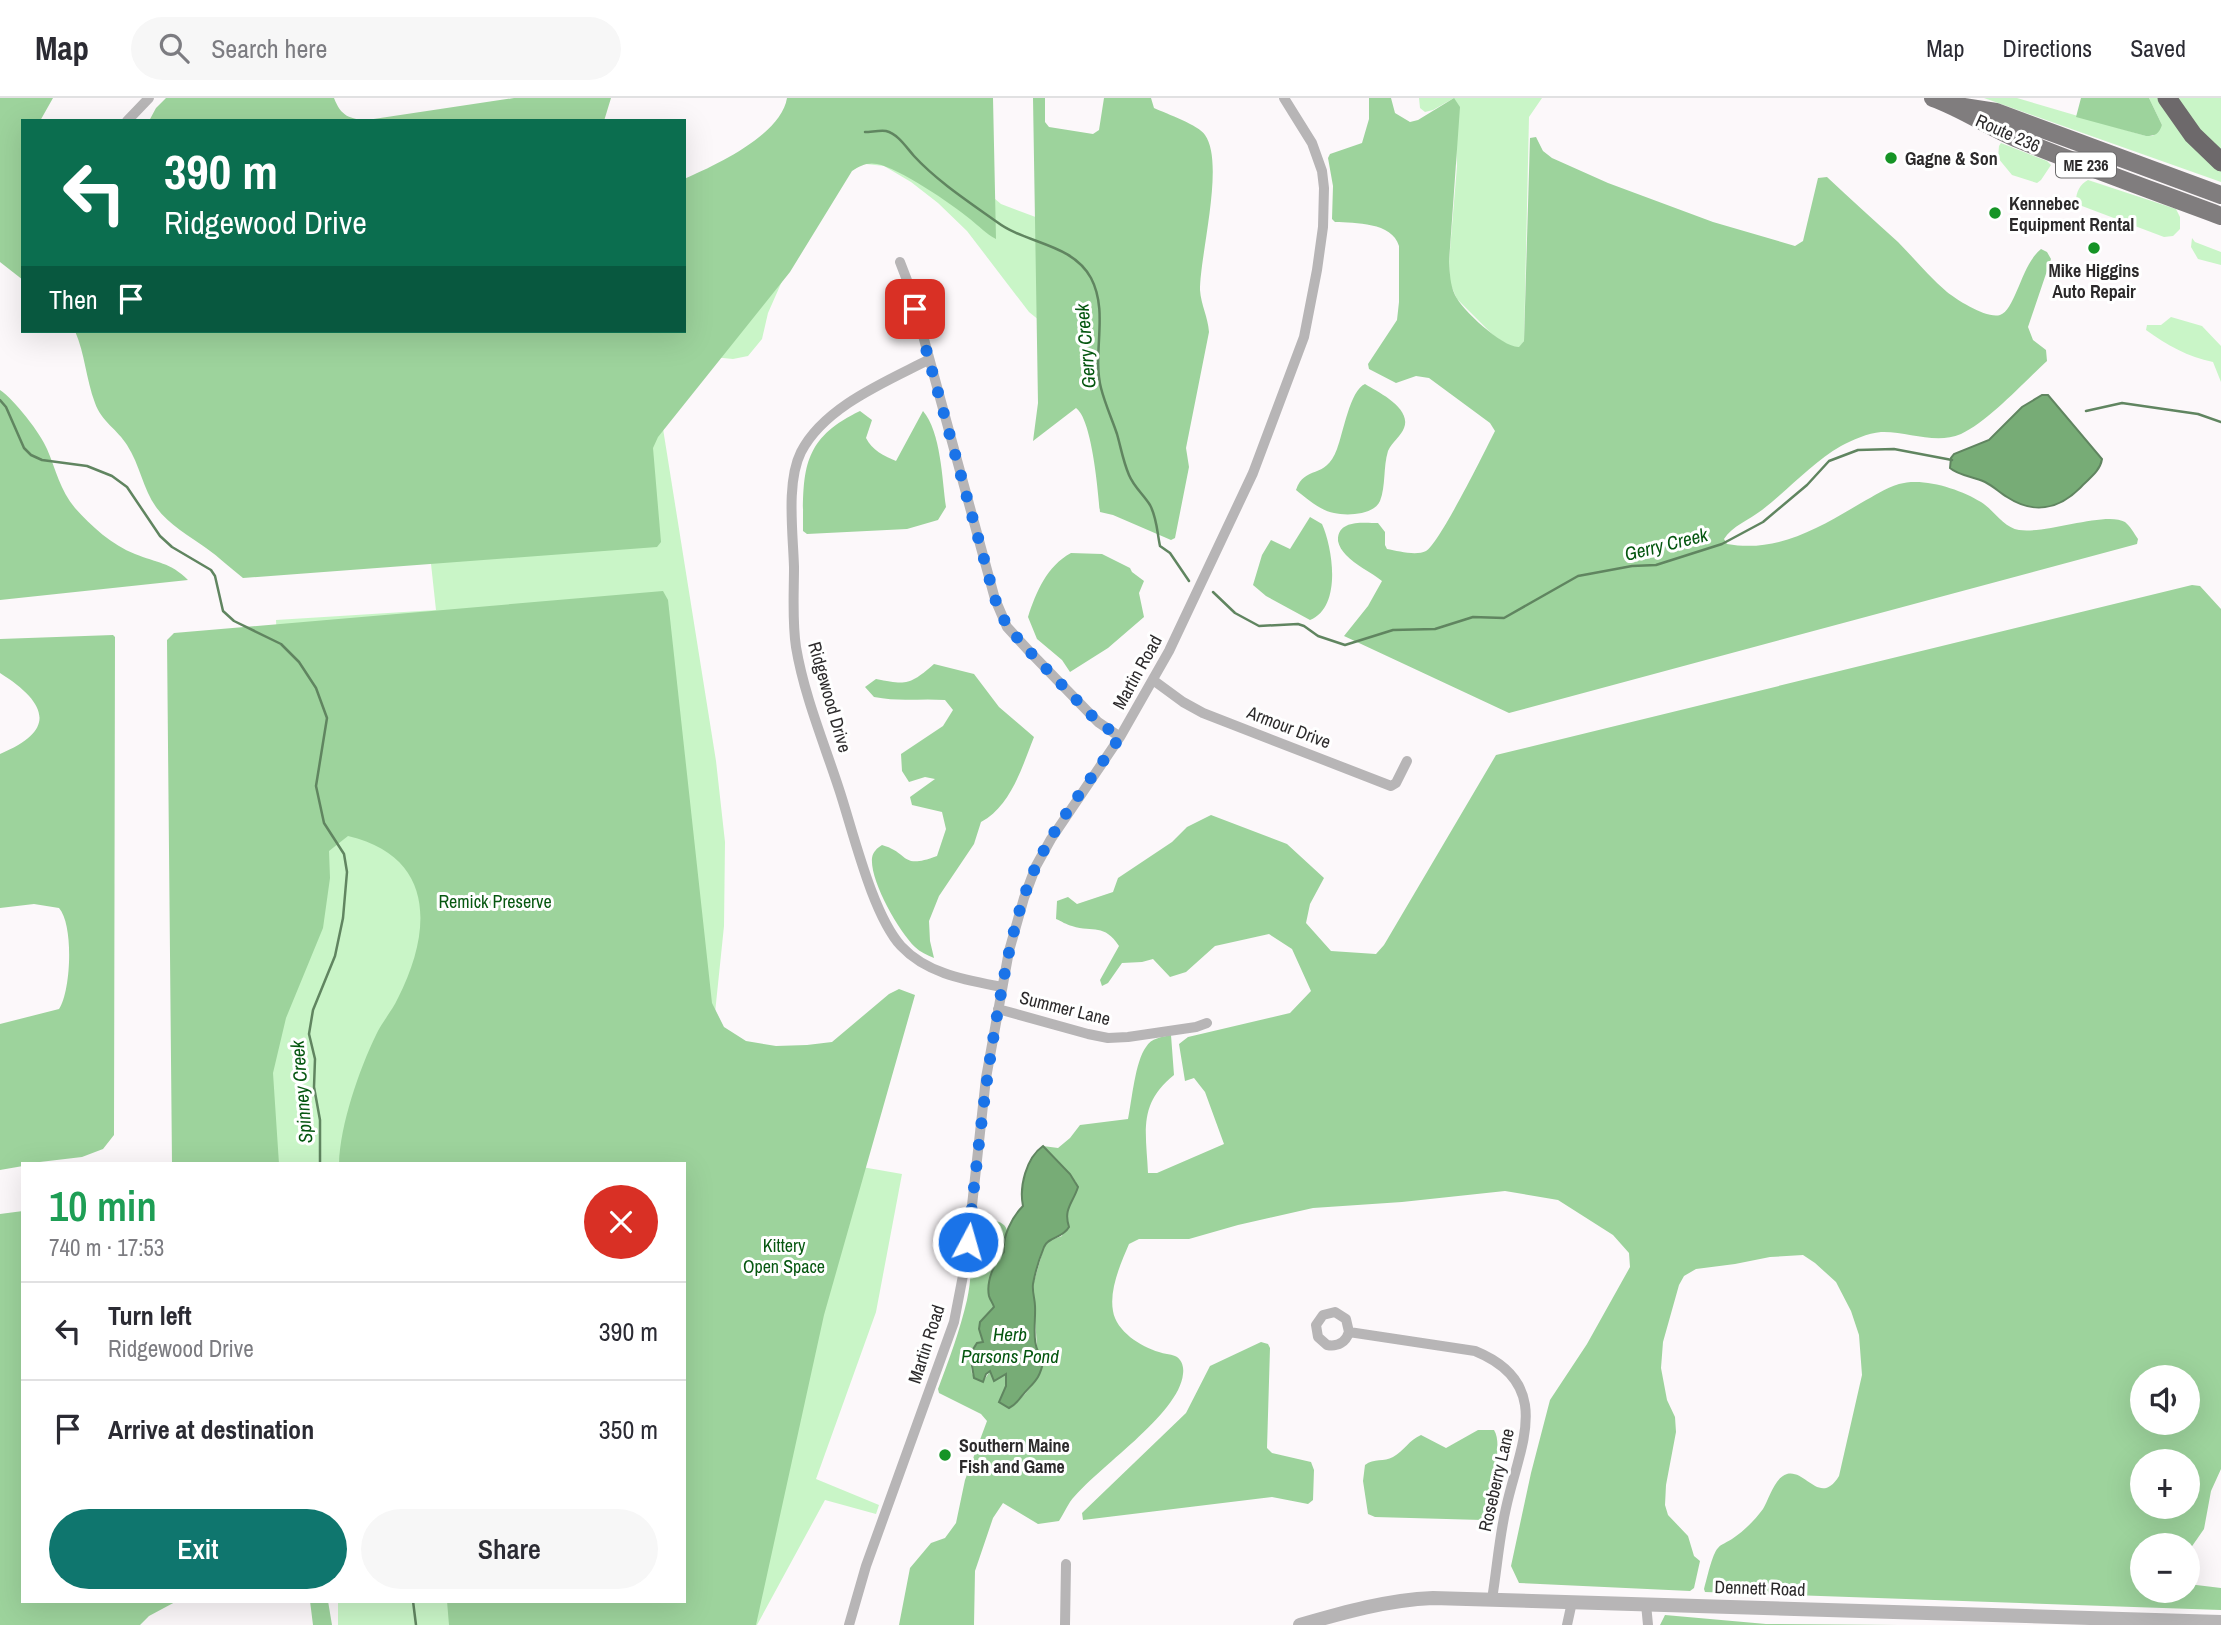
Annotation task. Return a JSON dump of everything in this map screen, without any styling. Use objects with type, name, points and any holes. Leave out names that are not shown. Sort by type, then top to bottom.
[{"type":"highway","points":[[2167,98],[2193,135],[2221,162]]},
{"type":"main road","name":"Route 236","points":[[1933,98],[1996,112],[2221,195]]},
{"type":"main road","name":"Route 236","points":[[1956,102],[1979,121],[2019,140],[2221,216]]},
{"type":"street","points":[[129,119],[149,98]]},
{"type":"street","name":"Martin Road","points":[[849,1625],[858,1589],[954,1322],[966,1259],[986,1078],[998,1009],[1013,936],[1036,866],[1051,839],[1120,737],[1195,599],[1253,473],[1288,384],[1311,309],[1323,227],[1323,177],[1317,153],[1284,98]]},
{"type":"street","points":[[900,262],[995,599],[1007,626],[1098,722],[1120,737]]},
{"type":"street","name":"Ridgewood Drive","points":[[928,360],[836,412],[816,428],[799,457],[793,485],[797,648],[848,818],[887,926],[910,955],[926,966],[954,976],[1002,987]]},
{"type":"street","name":"Armour Drive","points":[[1153,680],[1203,713],[1391,786],[1396,783],[1406,761]]},
{"type":"street","name":"Summer Lane","points":[[998,1009],[1108,1038],[1196,1027],[1207,1023]]},
{"type":"street","name":"Roseberry Lane","points":[[1349,1332],[1475,1351],[1491,1359],[1518,1385],[1525,1405],[1527,1432],[1506,1506],[1492,1599]]},
{"type":"street","points":[[1065,1625],[1066,1564]]},
{"type":"street","name":"Dennett Road","points":[[1300,1625],[1361,1607],[1407,1599],[1492,1599],[2221,1622]]},
{"type":"street","points":[[1567,1625],[1572,1602]]},
{"type":"street","points":[[1646,1604],[1645,1616],[1648,1625]]},
{"type":"green space","points":[[0,98],[53,98],[41,119],[21,119],[21,278],[0,262]]},
{"type":"green space","points":[[166,98],[334,98],[346,115],[355,119],[150,119]]},
{"type":"green space","points":[[514,98],[611,98],[605,119],[374,119]]},
{"type":"green space","points":[[787,98],[993,98],[996,239],[962,212],[898,172],[873,164],[852,171],[790,272],[658,437],[653,448],[661,542],[657,547],[243,578],[161,513],[148,493],[127,445],[98,409],[76,333],[686,333],[686,178],[745,147],[773,124],[782,112]]},
{"type":"green space","points":[[1033,98],[1045,98],[1045,122],[1049,127],[1093,134],[1099,130],[1104,98],[1151,98],[1154,108],[1202,131],[1211,148],[1212,187],[1200,290],[1209,332],[1186,448],[1189,467],[1175,538],[1171,540],[1100,512],[1090,440],[1082,415],[1076,408],[1033,441],[1038,403]]},
{"type":"green space","points":[[1369,98],[1391,98],[1395,113],[1410,122],[1454,98],[1460,107],[1449,262],[1451,283],[1455,295],[1474,318],[1493,335],[1512,346],[1519,347],[1524,341],[1530,138],[1536,137],[1543,151],[1552,158],[1608,183],[1713,222],[1795,246],[1803,241],[1818,178],[1827,177],[1898,242],[1947,292],[1988,314],[2000,315],[2006,311],[2034,256],[2041,249],[2047,252],[2051,259],[2028,327],[2033,340],[2046,350],[2047,361],[1994,411],[1972,428],[1951,437],[1931,438],[1881,432],[1850,441],[1820,460],[1762,510],[1731,530],[1724,539],[1727,544],[1745,546],[1780,542],[1813,529],[1889,488],[1919,482],[1952,489],[1972,497],[1986,505],[2014,529],[2045,529],[2116,519],[2129,526],[2138,539],[2137,544],[1509,713],[1344,636],[1368,606],[1382,581],[1343,552],[1338,541],[1342,529],[1352,524],[1378,523],[1385,532],[1387,549],[1412,553],[1426,551],[1451,515],[1495,431],[1490,423],[1429,378],[1416,376],[1396,383],[1369,369],[1368,364],[1397,320],[1399,246],[1389,232],[1381,228],[1335,222],[1332,219],[1333,186],[1328,158],[1330,154],[1362,143],[1369,119]]},
{"type":"green space","points":[[1419,98],[1454,98],[1425,112],[1420,108]]},
{"type":"green space","points":[[1454,98],[1542,98],[1529,117],[1524,341],[1519,348],[1512,348],[1493,335],[1457,299],[1450,283],[1449,262],[1457,166]]},
{"type":"green space","points":[[1984,98],[2017,98],[2153,136],[2162,125],[2149,98],[2162,98],[2221,168],[2221,182]]},
{"type":"green space","points":[[2081,98],[2149,98],[2162,125],[2160,131],[2146,136],[2076,117]]},
{"type":"green space","points":[[2175,98],[2221,98],[2221,153],[2199,132]]},
{"type":"green space","name":"Remick Preserve","points":[[819,126],[988,193],[1001,204],[1049,222],[1045,325],[1029,312],[967,231],[938,203],[884,166],[857,163],[824,186],[768,313],[762,339],[748,356],[733,359],[713,357],[657,391],[716,761],[725,842],[724,926],[715,1013],[720,1142],[902,1174],[876,1312],[816,1479],[879,1505],[876,1514],[825,1500],[757,1625],[338,1625],[338,1603],[686,1603],[686,1162],[269,1162],[268,1110],[286,808],[276,620],[436,610],[424,499],[681,333],[686,333],[686,328]]},
{"type":"green space","points":[[2001,143],[2051,165],[2037,183],[2012,175],[1998,158]]},
{"type":"green space","points":[[2088,180],[2176,209],[2180,217],[2180,229],[2173,236],[2164,237],[2082,206],[2076,201],[2077,194]]},
{"type":"green space","points":[[2192,238],[2195,242],[2221,252],[2221,265],[2198,259],[2191,247]]},
{"type":"green space","points":[[2171,317],[2202,326],[2221,346],[2221,382],[2213,362],[2178,350],[2146,330],[2147,325],[2161,325]]},
{"type":"green space","points":[[1365,384],[1399,407],[1405,421],[1404,428],[1388,451],[1382,495],[1377,506],[1360,513],[1329,512],[1296,490],[1305,477],[1327,465],[1332,459],[1351,403]]},
{"type":"green space","points":[[0,390],[39,435],[66,494],[88,522],[118,546],[169,566],[188,580],[0,600]]},
{"type":"green space","points":[[860,411],[872,420],[866,438],[879,452],[896,461],[923,411],[934,431],[942,470],[946,507],[938,520],[907,529],[807,534],[803,531],[805,474],[809,459],[826,433]]},
{"type":"green space","points":[[1310,517],[1322,524],[1329,548],[1332,576],[1327,603],[1320,613],[1310,620],[1266,596],[1253,585],[1262,555],[1271,540],[1290,549]]},
{"type":"green space","points":[[1071,553],[1102,554],[1130,568],[1144,581],[1139,593],[1144,617],[1108,648],[1070,672],[1062,660],[1037,639],[1028,617],[1049,572]]},
{"type":"green space","points":[[2192,585],[2200,586],[2221,609],[2221,1469],[2211,1491],[2204,1529],[2200,1535],[2130,1533],[2130,1603],[2200,1603],[2200,1585],[2221,1588],[2221,1610],[1705,1592],[1716,1551],[1756,1518],[1783,1476],[1794,1474],[1819,1488],[1826,1488],[1839,1476],[1862,1375],[1859,1335],[1851,1311],[1836,1282],[1803,1255],[1770,1257],[1696,1269],[1684,1276],[1679,1285],[1663,1342],[1661,1368],[1667,1400],[1675,1417],[1676,1432],[1665,1505],[1668,1515],[1688,1536],[1694,1556],[1700,1561],[1694,1588],[1690,1591],[1519,1583],[1511,1566],[1550,1400],[1587,1344],[1630,1267],[1629,1253],[1613,1235],[1558,1200],[1505,1191],[1313,1208],[1189,1239],[1139,1239],[1129,1244],[1114,1285],[1112,1303],[1115,1318],[1124,1331],[1137,1342],[1179,1359],[1183,1371],[1178,1390],[1152,1424],[1082,1488],[1059,1521],[1038,1524],[1003,1503],[993,1518],[975,1571],[974,1625],[899,1625],[910,1568],[931,1543],[945,1538],[956,1523],[965,1480],[987,1421],[981,1414],[939,1393],[938,1389],[964,1311],[976,1238],[983,1219],[1002,1223],[1008,1233],[1005,1236],[1004,1251],[994,1266],[990,1279],[988,1290],[994,1307],[979,1329],[983,1342],[970,1359],[972,1374],[983,1382],[990,1371],[994,1381],[1006,1374],[1006,1386],[1013,1406],[1032,1385],[1044,1359],[1037,1348],[1033,1285],[1044,1247],[1050,1240],[1062,1236],[1067,1209],[1076,1193],[1076,1182],[1043,1146],[1058,1148],[1080,1125],[1128,1119],[1142,1054],[1157,1038],[1171,1035],[1174,1075],[1154,1097],[1147,1119],[1148,1173],[1157,1173],[1224,1144],[1205,1092],[1194,1078],[1185,1081],[1179,1044],[1188,1037],[1290,1013],[1311,991],[1292,949],[1269,934],[1215,946],[1186,972],[1170,977],[1153,959],[1122,963],[1108,983],[1102,986],[1100,980],[1119,946],[1103,931],[1072,926],[1056,919],[1057,901],[1068,897],[1077,904],[1113,892],[1118,878],[1172,842],[1187,827],[1211,815],[1287,844],[1324,878],[1310,904],[1306,923],[1331,951],[1376,954],[1384,945],[1496,755]]},
{"type":"green space","name":"Kittery Open Space","points":[[663,591],[668,600],[712,1003],[724,1027],[746,1041],[776,1046],[832,1042],[889,994],[899,989],[915,995],[824,1315],[756,1625],[449,1625],[447,1603],[686,1603],[686,1162],[339,1162],[343,1132],[357,1081],[376,1035],[396,1003],[409,973],[417,947],[420,923],[419,900],[411,879],[398,861],[377,846],[348,836],[329,851],[330,878],[323,928],[286,1018],[273,1073],[279,1162],[172,1162],[167,640],[174,633]]},
{"type":"green space","points":[[115,637],[114,1135],[103,1149],[82,1157],[21,1162],[21,1166],[0,1170],[0,1024],[59,1009],[66,988],[69,943],[64,916],[59,908],[34,904],[0,908],[0,754],[19,745],[31,735],[38,725],[39,715],[36,705],[28,695],[0,673],[0,639]]},
{"type":"green space","points":[[934,664],[974,674],[999,707],[1034,737],[1008,796],[981,822],[974,844],[939,896],[929,921],[934,958],[915,947],[893,917],[875,879],[872,858],[882,845],[911,861],[937,856],[946,829],[942,812],[912,805],[910,797],[935,779],[925,777],[909,782],[902,771],[901,754],[943,726],[953,710],[945,700],[874,697],[865,687],[876,679],[908,682]]},
{"type":"green space","points":[[21,1211],[21,1603],[173,1603],[149,1616],[140,1625],[0,1625],[0,1214]]},
{"type":"green space","points":[[1261,1342],[1268,1344],[1270,1348],[1267,1448],[1272,1453],[1311,1462],[1314,1470],[1313,1500],[1308,1504],[1272,1497],[1083,1520],[1082,1513],[1186,1413],[1210,1366]]},
{"type":"green space","points":[[1478,1430],[1494,1430],[1497,1438],[1494,1473],[1482,1520],[1375,1517],[1368,1514],[1363,1481],[1365,1465],[1393,1457],[1421,1435],[1446,1448]]},
{"type":"green space","points":[[310,1603],[328,1603],[332,1625],[313,1625]]},
{"type":"green space","points":[[1665,1615],[1766,1624],[1898,1625],[1660,1625]]},
{"type":"water","points":[[2042,395],[2048,395],[2102,459],[2096,472],[2072,495],[2054,505],[2026,506],[1985,482],[1950,468],[1954,454],[1989,440],[2022,407]]},
{"type":"water","name":"Herb Parsons Pond","points":[[1043,1146],[1070,1174],[1078,1187],[1068,1211],[1069,1227],[1063,1234],[1046,1243],[1033,1284],[1035,1342],[1044,1359],[1042,1367],[1036,1381],[1009,1408],[999,1402],[1006,1386],[1006,1374],[994,1381],[990,1371],[983,1382],[974,1378],[970,1354],[977,1343],[983,1342],[980,1322],[994,1307],[988,1290],[992,1272],[1004,1252],[1009,1227],[1023,1206],[1023,1182],[1028,1165]]},
{"type":"waterway","name":"Gerry Creek","points":[[865,132],[884,131],[894,135],[933,174],[997,222],[1061,251],[1083,266],[1091,278],[1099,305],[1099,375],[1125,465],[1152,510],[1160,546],[1170,553],[1189,581]]},
{"type":"waterway","name":"Spinney Creek","points":[[0,400],[6,407],[24,448],[31,455],[42,460],[87,466],[112,476],[127,487],[160,536],[172,547],[211,570],[215,576],[223,611],[234,621],[281,644],[299,662],[316,688],[327,718],[316,786],[324,823],[344,854],[347,872],[343,918],[335,956],[313,1010],[309,1034],[315,1059],[314,1087],[320,1120],[320,1162]]},
{"type":"waterway","name":"Gerry Creek","points":[[2086,411],[2122,403],[2198,414],[2221,422]]},
{"type":"waterway","name":"Gerry Creek","points":[[1213,592],[1235,613],[1259,626],[1298,624],[1318,636],[1345,645],[1393,630],[1435,629],[1473,617],[1504,618],[1578,576],[1632,566],[1656,565],[1722,544],[1763,522],[1807,485],[1829,461],[1858,450],[1894,449],[1952,460]]},
{"type":"waterway","name":"Spinney Creek","points":[[413,1603],[416,1625]]},
{"type":"place","name":"Gagne & Son","points":[[1891,158]]},
{"type":"place","name":"Kennebec Equipment Rental","points":[[1995,213]]},
{"type":"place","name":"Mike Higgins Auto Repair","points":[[2094,248]]},
{"type":"place","name":"Southern Maine Fish and Game","points":[[945,1455]]},
{"type":"route","points":[[915,309],[995,599],[1007,626],[1098,722],[1120,737],[1051,839],[1036,866],[1024,898],[1009,951],[986,1078],[968,1242]]}]
